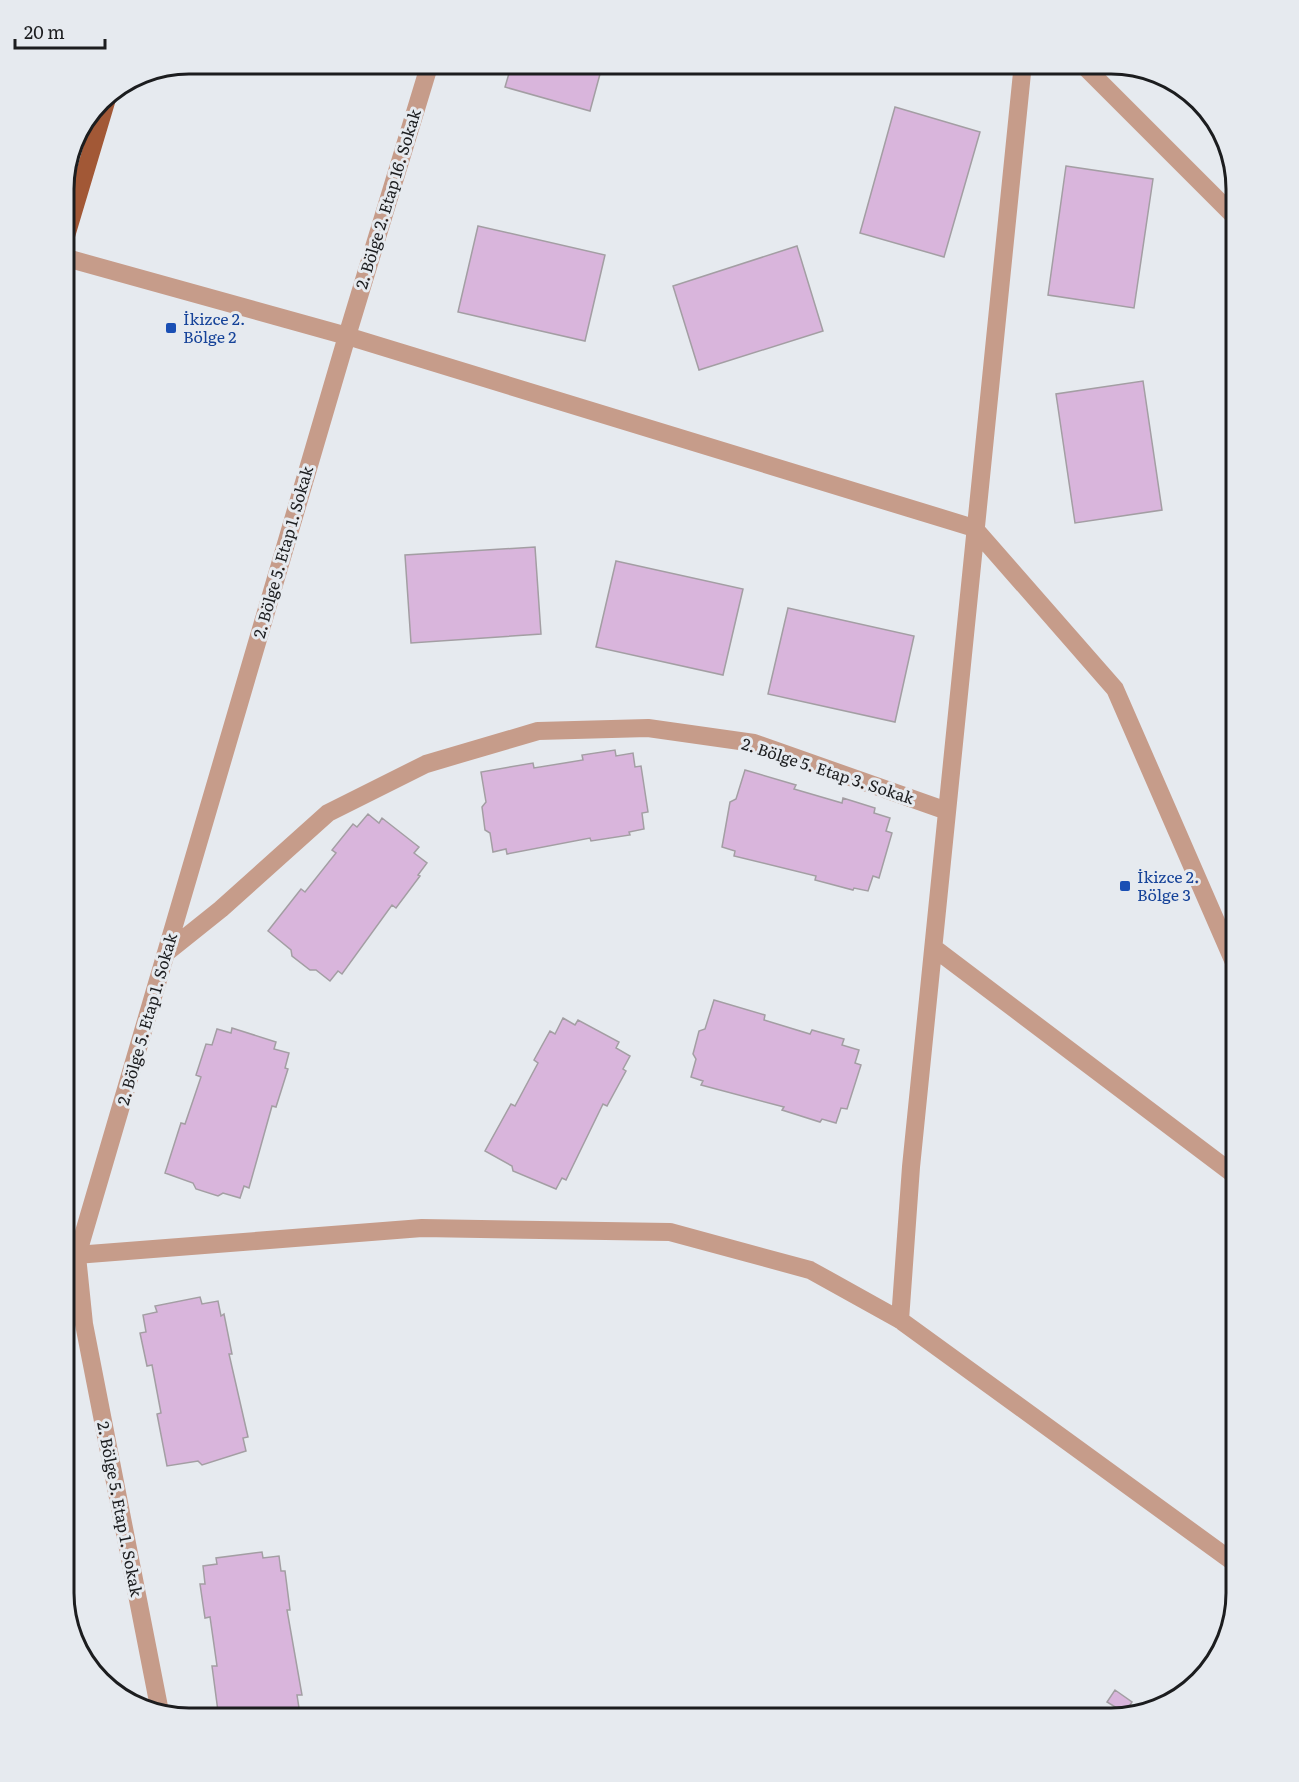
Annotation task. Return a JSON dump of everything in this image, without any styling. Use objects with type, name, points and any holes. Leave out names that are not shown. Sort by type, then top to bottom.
[{"type":"main road","points":[[74,209],[103,112]]},
{"type":"street","name":"2. Bölge 2. Etap 16. Sokak","points":[[346,336],[427,74]]},
{"type":"street","points":[[900,1320],[911,1167],[1022,74]]},
{"type":"street","points":[[1092,74],[1226,208]]},
{"type":"street","points":[[74,260],[346,336],[974,528],[1115,689],[1226,944]]},
{"type":"street","name":"2. Bölge 5. Etap 1. Sokak","points":[[74,1243],[166,953],[346,336]]},
{"type":"street","name":"2. Bölge 5. Etap 3. Sokak","points":[[166,953],[221,909],[328,813],[426,764],[538,731],[648,728],[754,743],[947,811]]},
{"type":"street","points":[[934,948],[1226,1168]]},
{"type":"street","points":[[74,1256],[422,1228],[670,1232],[810,1270],[900,1320],[1226,1557]]},
{"type":"street","name":"2. Bölge 5. Etap 1. Sokak","points":[[74,1275],[158,1704]]},
{"type":"building","points":[[509,74],[600,74],[590,111],[505,87]]},
{"type":"building","points":[[895,107],[980,132],[944,257],[860,233]]},
{"type":"building","points":[[1066,166],[1153,179],[1134,308],[1048,295]]},
{"type":"building","points":[[478,226],[605,255],[585,341],[458,312]]},
{"type":"building","points":[[797,246],[823,331],[699,370],[673,286]]},
{"type":"building","points":[[1143,381],[1162,510],[1075,523],[1056,394]]},
{"type":"building","points":[[535,547],[541,634],[411,643],[405,555]]},
{"type":"building","points":[[616,561],[743,589],[723,675],[596,647]]},
{"type":"building","points":[[788,608],[914,636],[895,722],[768,694]]},
{"type":"building","points":[[615,750],[616,756],[633,753],[635,767],[641,766],[648,812],[642,813],[644,829],[629,832],[630,835],[591,841],[590,838],[507,854],[506,849],[493,852],[490,833],[485,830],[482,807],[486,802],[481,772],[533,763],[534,768],[583,760],[582,755]]},
{"type":"building","points":[[745,770],[796,785],[794,789],[842,803],[843,798],[875,808],[874,813],[890,818],[886,831],[892,833],[879,878],[873,876],[868,891],[854,888],[853,890],[815,880],[816,876],[734,856],[735,851],[722,847],[730,802],[736,799]]},
{"type":"building","points":[[368,814],[379,823],[382,818],[419,847],[414,853],[427,863],[396,908],[392,905],[342,974],[338,971],[330,981],[316,970],[310,970],[292,956],[291,950],[268,931],[301,889],[305,892],[336,853],[332,850],[353,824],[357,827]]},
{"type":"building","points":[[714,1000],[765,1015],[764,1020],[810,1034],[812,1030],[844,1039],[842,1045],[859,1050],[855,1063],[861,1065],[847,1109],[841,1108],[836,1123],[822,1119],[820,1122],[782,1110],[784,1107],[701,1085],[703,1081],[691,1077],[696,1059],[693,1054],[699,1031],[705,1029]]},
{"type":"building","points":[[563,1018],[575,1025],[578,1020],[619,1042],[616,1048],[630,1056],[623,1069],[626,1071],[607,1106],[603,1104],[566,1180],[562,1178],[556,1189],[513,1171],[512,1166],[485,1151],[511,1104],[515,1106],[538,1063],[534,1060],[550,1031],[555,1034]]},
{"type":"building","points":[[232,1028],[276,1042],[274,1049],[289,1053],[285,1068],[288,1069],[276,1107],[272,1106],[249,1188],[244,1186],[240,1198],[223,1193],[218,1196],[196,1189],[193,1183],[165,1173],[181,1123],[185,1124],[201,1077],[196,1075],[206,1044],[212,1045],[217,1029],[231,1033]]},
{"type":"building","points":[[200,1297],[202,1304],[218,1301],[221,1316],[224,1314],[232,1354],[229,1354],[248,1437],[243,1438],[246,1451],[202,1465],[198,1461],[167,1466],[157,1414],[161,1413],[152,1365],[147,1366],[140,1333],[146,1332],[143,1315],[157,1312],[155,1306]]},
{"type":"building","points":[[262,1552],[263,1558],[279,1556],[281,1571],[285,1571],[290,1610],[287,1610],[302,1695],[297,1695],[299,1708],[218,1708],[212,1666],[217,1666],[210,1617],[205,1618],[200,1584],[205,1584],[203,1566],[217,1564],[216,1558]]},
{"type":"building","points":[[1115,1690],[1132,1702],[1129,1707],[1117,1708],[1107,1702]]},
{"type":"place","name":"İkizce 2. Bölge 2","points":[[171,328]]},
{"type":"place","name":"İkizce 2. Bölge 3","points":[[1125,886]]}]
